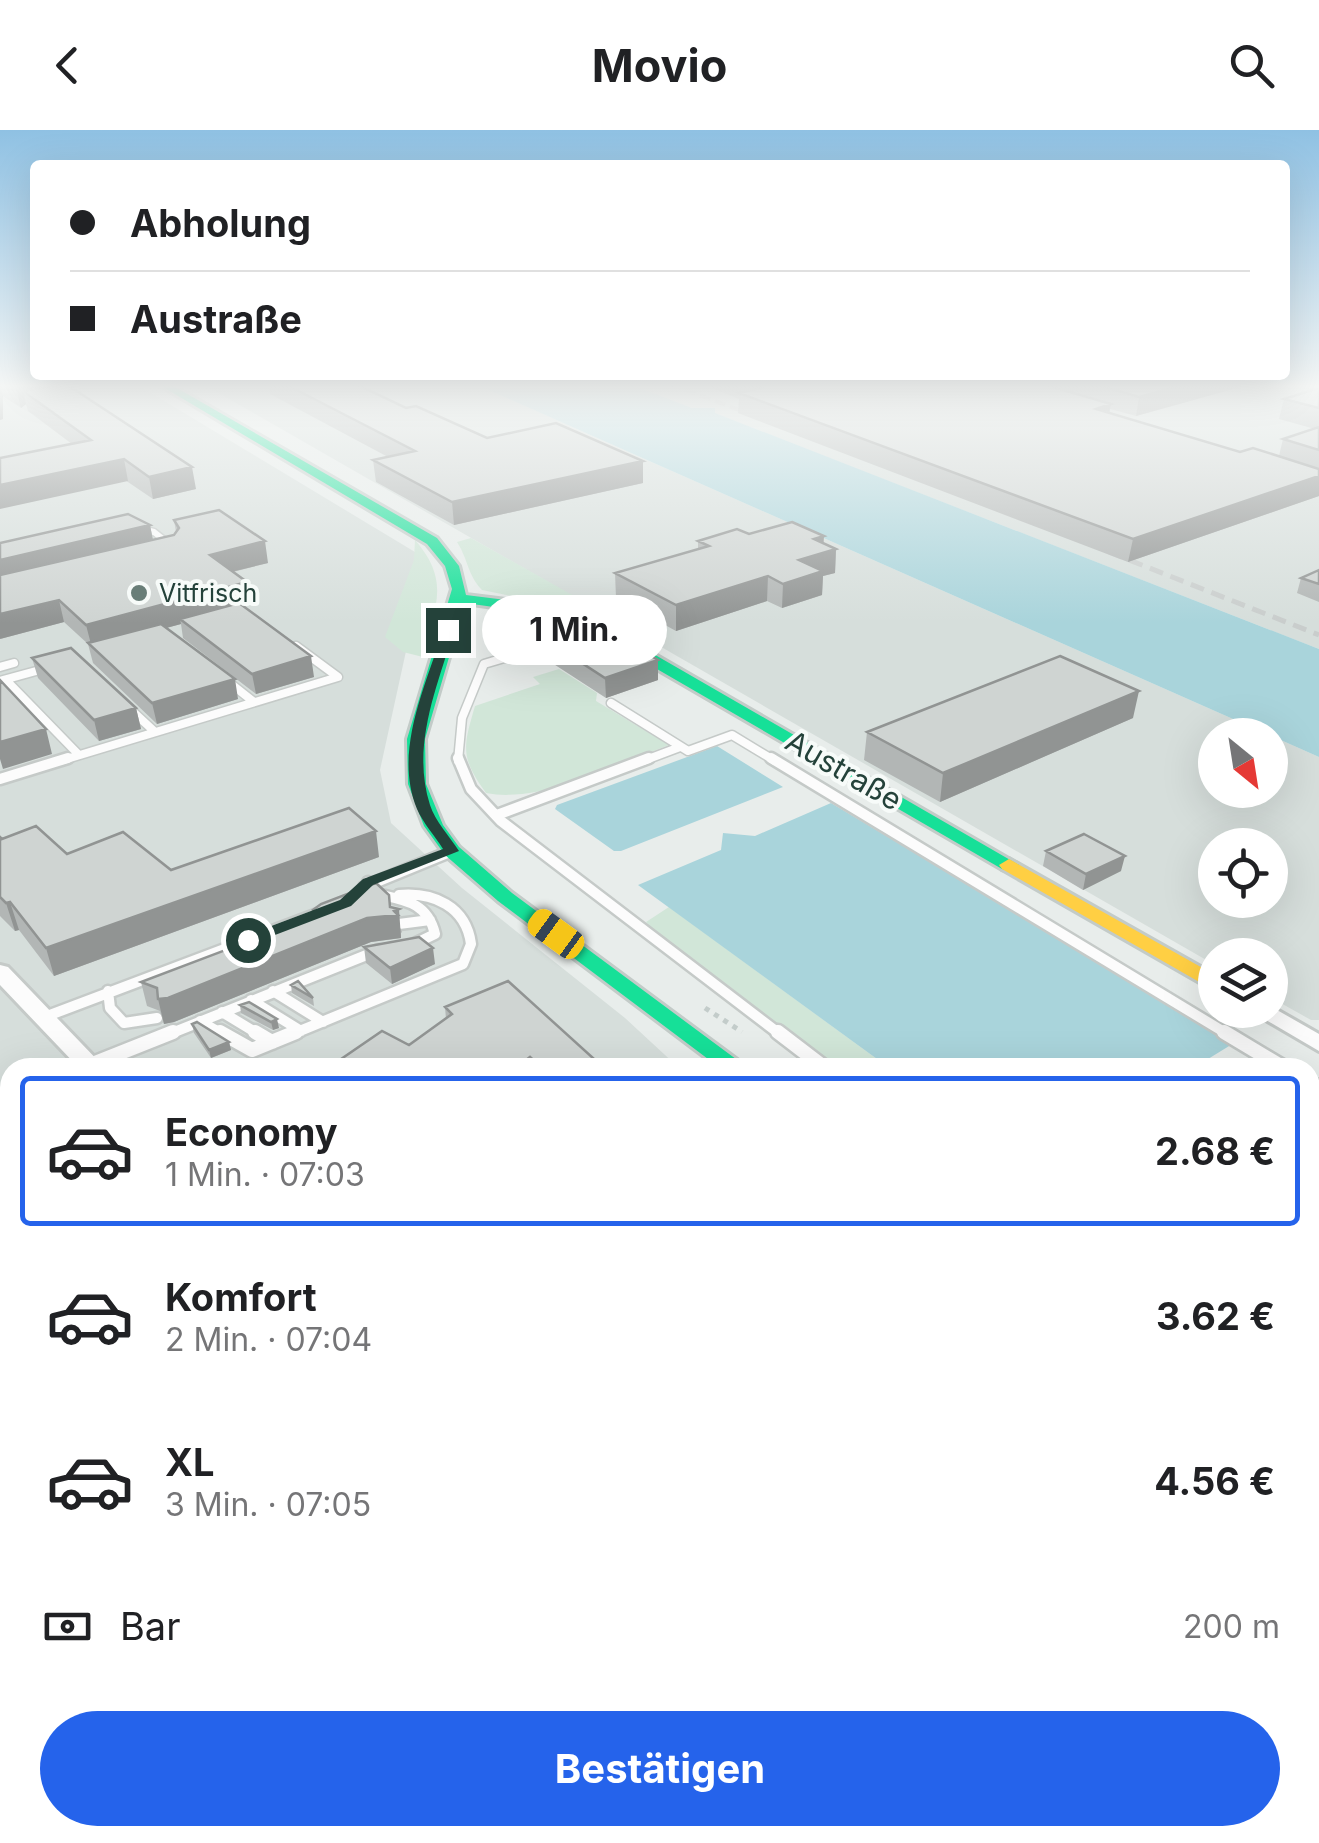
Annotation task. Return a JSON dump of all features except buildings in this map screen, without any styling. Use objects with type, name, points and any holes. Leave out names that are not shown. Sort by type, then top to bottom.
[{"type":"main road","points":[[300,464],[432,541],[452,564],[460,584],[416,738],[415,762],[424,808],[452,851],[505,897],[722,1058]]},
{"type":"main road","name":"Austraße","points":[[459,598],[555,611],[606,633],[1198,974]]},
{"type":"street","points":[[0,972],[84,1058]]},
{"type":"street","points":[[1288,1026],[1319,1044]]},
{"type":"lane","points":[[130,528],[148,529],[176,549],[158,553]]},
{"type":"lane","points":[[0,779],[338,677],[279,633]]},
{"type":"lane","points":[[520,653],[484,664],[468,700],[458,744],[463,776],[497,815],[812,1058]]},
{"type":"lane","points":[[0,667],[14,663]]},
{"type":"lane","points":[[60,664],[3,680],[79,756]]},
{"type":"lane","points":[[210,668],[254,702]]},
{"type":"lane","points":[[116,696],[155,732]]},
{"type":"lane","points":[[611,703],[688,751],[732,735],[1267,1058]]},
{"type":"lane","points":[[497,815],[680,746]]},
{"type":"lane","points":[[354,898],[368,882],[452,851]]},
{"type":"lane","points":[[200,1021],[252,1050],[455,970],[469,956],[472,935],[443,901],[423,894],[372,893],[368,882]]},
{"type":"lane","points":[[396,895],[412,902],[436,930],[432,938],[405,946]]},
{"type":"lane","points":[[42,1018],[340,905]]},
{"type":"lane","points":[[399,924],[430,920]]},
{"type":"lane","points":[[111,1058],[389,948]]},
{"type":"lane","points":[[108,991],[110,1008],[124,1023],[157,1018]]},
{"type":"lane","points":[[273,991],[323,1022]]},
{"type":"lane","points":[[252,1000],[301,1031]]},
{"type":"lane","points":[[222,1012],[272,1042]]},
{"type":"shaded area","points":[[0,464],[269,464],[415,552],[424,569],[380,770],[391,823],[462,888],[625,1018],[668,1058],[0,1058]]},
{"type":"shaded area","points":[[342,464],[656,464],[1231,718],[1198,718],[1198,808],[1288,808],[1288,743],[1319,757],[1319,1020],[1311,1020],[1288,1007],[1288,938],[1198,938],[1198,955]]},
{"type":"shaded area","points":[[845,464],[1319,464],[1319,649]]},
{"type":"green space","points":[[471,538],[659,644],[645,648],[575,609],[482,590],[457,542]]},
{"type":"green space","points":[[415,540],[437,582],[423,657],[403,652],[385,637],[414,560]]},
{"type":"green space","points":[[559,669],[597,693],[596,701],[669,745],[554,788],[508,795],[486,793],[466,751],[475,706],[540,684],[533,677]]},
{"type":"green space","points":[[669,907],[876,1058],[823,1058],[646,922]]},
{"type":"water","points":[[656,464],[845,464],[1319,649],[1319,757],[1288,743],[1288,718],[1231,718]]},
{"type":"water","points":[[717,746],[783,787],[621,851],[614,851],[555,809],[557,805]]},
{"type":"water","points":[[831,803],[1198,1022],[1198,1028],[1209,1028],[1234,1043],[1210,1058],[876,1058],[638,885],[721,850],[723,833],[755,836]]},
{"type":"railway","points":[[1109,552],[1319,635]]},
{"type":"traffic: fast","points":[[300,464],[432,541],[456,573],[459,598],[416,739],[417,784],[434,826],[452,851],[505,897],[722,1058]]},
{"type":"traffic: fast","points":[[459,598],[555,611],[606,633],[1009,865]]},
{"type":"traffic: slow","points":[[1009,865],[1198,974]]},
{"type":"place","name":"Vitfrisch","points":[[139,593]]},
{"type":"route","points":[[248,940],[346,903],[368,882],[452,851],[424,808],[415,762],[416,738],[448,630]]}]
